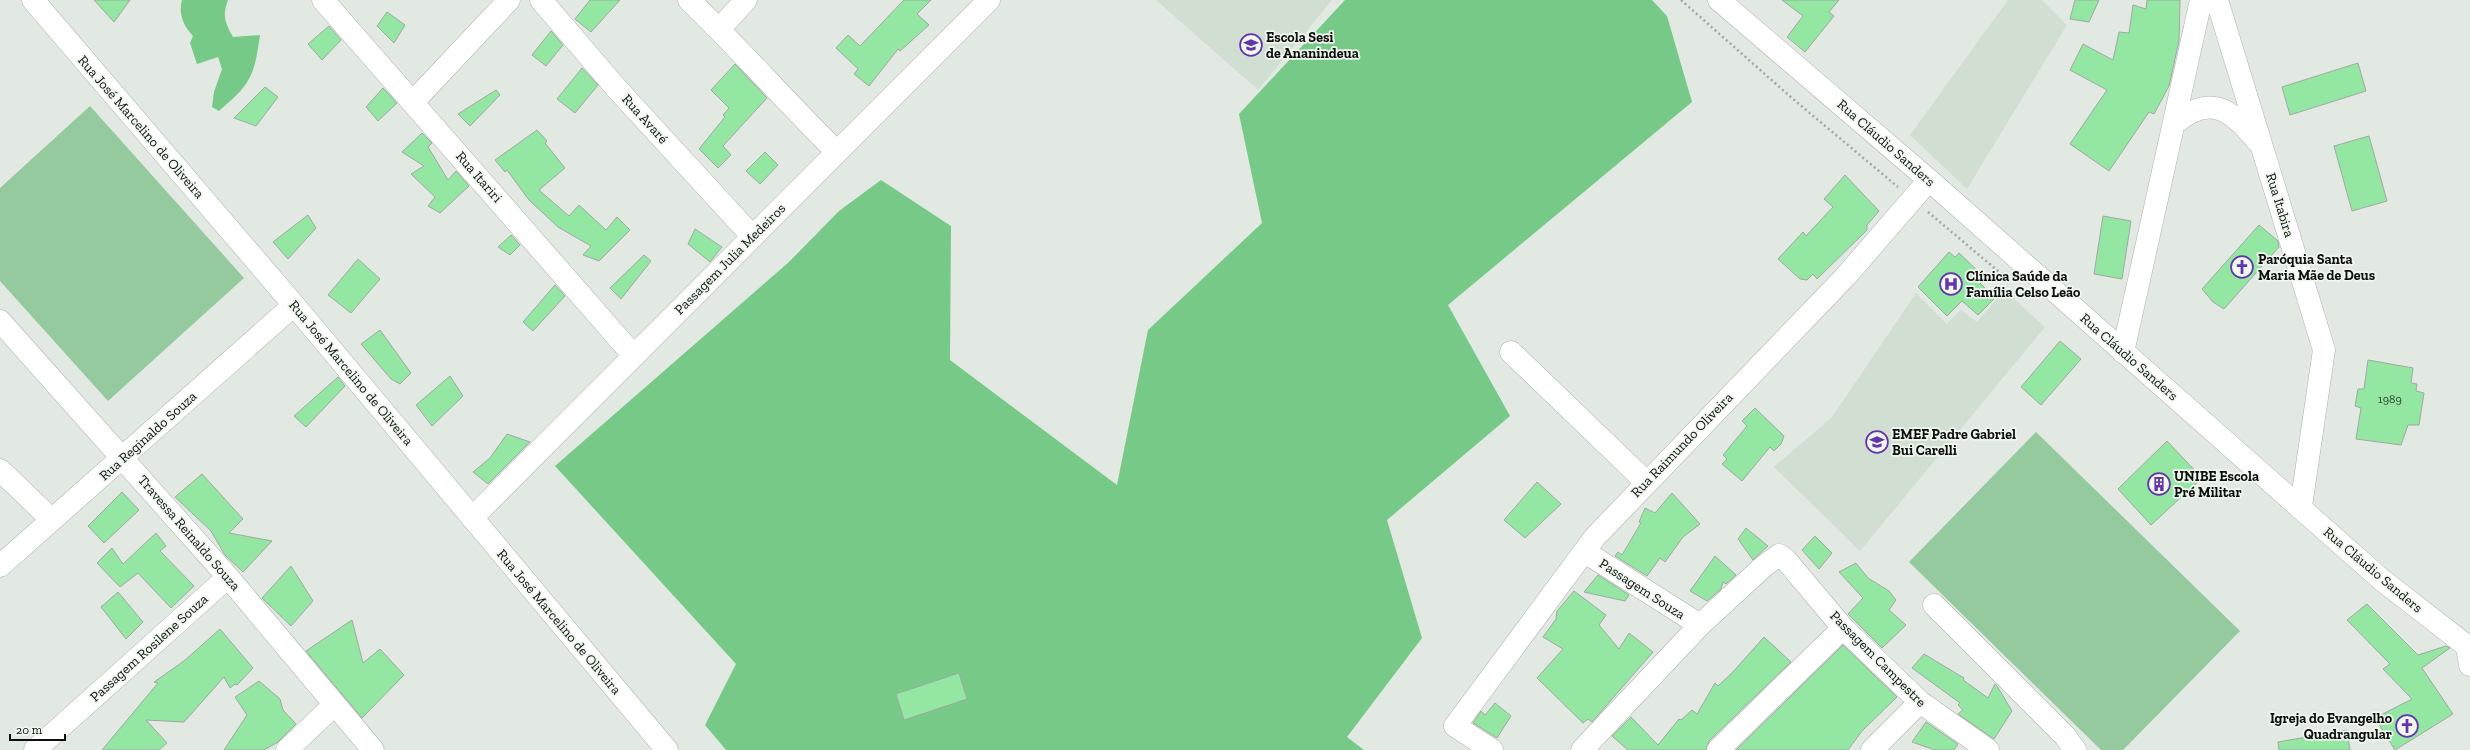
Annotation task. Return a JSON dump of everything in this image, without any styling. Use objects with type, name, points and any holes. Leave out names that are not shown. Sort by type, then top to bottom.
[{"type":"street","name":"Rua José Marcelino de Oliveira","points":[[32,0],[294,305],[667,750]]},
{"type":"street","name":"Rua Itariri","points":[[323,0],[634,356]]},
{"type":"street","points":[[413,102],[509,0]]},
{"type":"street","name":"Rua Avaré","points":[[541,0],[624,96],[752,236]]},
{"type":"street","points":[[689,0],[719,29],[777,93],[836,152]]},
{"type":"street","points":[[719,29],[746,0]]},
{"type":"street","name":"Passagem Julia Medeiros","points":[[472,518],[989,0]]},
{"type":"street","name":"Rua Cláudio Sanders","points":[[1719,0],[1929,180],[2123,352],[2301,506],[2382,580],[2469,652]]},
{"type":"street","points":[[2123,352],[2201,0]]},
{"type":"street","name":"Rua Itabira","points":[[2217,0],[2324,350],[2301,506]]},
{"type":"street","points":[[2174,124],[2188,112],[2209,106],[2227,112],[2242,122],[2262,148]]},
{"type":"street","name":"Rua Raimundo Oliveira","points":[[1492,750],[1454,726],[1595,537],[1646,482],[1846,276],[1929,180]]},
{"type":"street","name":"Rua Reginaldo Souza","points":[[0,565],[123,458],[294,305]]},
{"type":"street","name":"Travessa Reinaldo Souza","points":[[0,321],[228,577],[373,750]]},
{"type":"street","points":[[1512,352],[1646,482]]},
{"type":"street","points":[[0,470],[52,520]]},
{"type":"street","name":"Passagem Souza","points":[[1585,552],[1700,625]]},
{"type":"street","name":"Passagem Campestre","points":[[1700,625],[1764,566],[1779,555],[1786,560],[1843,628],[1920,702],[1988,750]]},
{"type":"street","name":"Passagem Rosilene Souza","points":[[35,750],[228,577]]},
{"type":"street","points":[[1934,605],[2065,736],[2075,750]]},
{"type":"street","points":[[1582,750],[1700,625]]},
{"type":"street","points":[[1718,750],[1843,628]]},
{"type":"street","points":[[1872,750],[1920,702]]},
{"type":"street","points":[[287,750],[334,705]]},
{"type":"shaded area","name":"Escola Sesi de Ananindeua","points":[[1156,0],[1332,0],[1258,90]]},
{"type":"shaded area","points":[[2008,0],[2042,0],[2067,25],[1967,189],[1910,135]]},
{"type":"shaded area","name":"EMEF Padre Gabriel Bui Carelli","points":[[2004,290],[2045,327],[1860,551],[1774,467],[1832,417],[1916,293],[1947,324],[1961,310],[1977,322]]},
{"type":"green space","points":[[182,0],[228,0],[225,11],[225,19],[233,37],[260,35],[256,61],[249,79],[238,94],[219,111],[212,107],[214,92],[222,69],[218,57],[197,64],[190,43],[193,36],[187,28],[181,15]]},
{"type":"green space","points":[[1345,0],[1652,0],[1667,16],[1692,102],[1448,305],[1510,416],[1387,520],[1422,638],[1347,737],[1364,750],[726,750],[705,725],[736,664],[555,466],[789,262],[839,211],[881,180],[951,226],[950,360],[1117,485],[1148,330],[1262,223],[1239,114]]},
{"type":"green space","points":[[90,106],[244,278],[108,401],[0,281],[0,188]]},
{"type":"green space","points":[[2036,432],[2240,631],[2123,750],[2101,750],[1909,562]]},
{"type":"building","points":[[94,0],[130,0],[114,22]]},
{"type":"building","points":[[590,0],[620,0],[591,32],[575,19]]},
{"type":"building","points":[[904,0],[931,0],[917,14],[929,25],[900,51],[898,49],[869,86],[854,74],[858,69],[836,48],[848,35],[860,46]]},
{"type":"building","points":[[1782,0],[1839,0],[1829,12],[1834,16],[1805,52],[1787,37],[1803,16]]},
{"type":"building","points":[[2075,0],[2099,0],[2089,22],[2070,19]]},
{"type":"building","points":[[2147,0],[2180,0],[2179,41],[2169,86],[2154,114],[2149,112],[2109,171],[2070,144],[2107,90],[2070,70],[2083,44],[2113,60],[2119,32],[2129,33],[2133,5],[2146,9]]},
{"type":"building","points":[[387,12],[405,25],[394,43],[377,26]]},
{"type":"building","points":[[329,26],[341,40],[322,60],[308,44]]},
{"type":"building","points":[[551,31],[563,45],[546,66],[532,55]]},
{"type":"building","points":[[2358,63],[2366,91],[2290,115],[2282,87]]},
{"type":"building","points":[[735,64],[767,98],[723,146],[731,155],[718,168],[699,149],[725,117],[723,115],[729,108],[711,90]]},
{"type":"building","points":[[582,68],[598,85],[575,113],[557,99]]},
{"type":"building","points":[[265,87],[278,97],[256,126],[234,118]]},
{"type":"building","points":[[383,88],[397,103],[378,121],[366,107]]},
{"type":"building","points":[[496,90],[500,95],[470,126],[458,114]]},
{"type":"building","points":[[537,130],[547,141],[545,143],[565,168],[539,190],[569,216],[579,205],[606,230],[617,217],[630,230],[599,261],[583,255],[591,246],[558,227],[529,200],[507,170],[505,172],[495,160]]},
{"type":"building","points":[[422,133],[432,143],[428,147],[448,180],[456,171],[469,186],[440,213],[428,206],[435,197],[411,174],[424,166],[402,152]]},
{"type":"building","points":[[2369,136],[2387,201],[2352,211],[2334,146]]},
{"type":"building","points":[[765,152],[778,165],[760,184],[746,171]]},
{"type":"building","points":[[1845,175],[1879,211],[1867,225],[1867,230],[1817,279],[1813,274],[1807,280],[1800,279],[1778,259],[1803,232],[1806,236],[1833,207],[1824,199]]},
{"type":"building","points":[[308,215],[316,228],[288,259],[273,242]]},
{"type":"building","points":[[2103,216],[2131,221],[2122,279],[2094,274]]},
{"type":"building","name":"Paróquia Santa Maria Mãe de Deus","points":[[2259,225],[2278,241],[2279,247],[2224,309],[2213,302],[2202,289]]},
{"type":"building","points":[[695,229],[722,247],[710,262],[688,244]]},
{"type":"building","points":[[511,235],[520,245],[510,255],[498,247]]},
{"type":"building","name":"Clínica Saúde da Família Celso Leão","points":[[1949,252],[1955,257],[1959,253],[1985,278],[1979,282],[1995,298],[1978,315],[1962,301],[1947,316],[1918,287]]},
{"type":"building","points":[[644,255],[651,261],[621,299],[610,288]]},
{"type":"building","points":[[358,259],[380,279],[351,313],[328,295]]},
{"type":"building","points":[[555,285],[565,296],[533,331],[523,322]]},
{"type":"building","points":[[380,330],[411,373],[400,384],[391,379],[361,344]]},
{"type":"building","points":[[2060,341],[2081,359],[2041,405],[2021,387]]},
{"type":"building","points":[[2368,360],[2413,368],[2411,383],[2417,384],[2416,391],[2424,393],[2419,425],[2408,425],[2401,445],[2356,439],[2361,408],[2355,406],[2358,389],[2364,389]]},
{"type":"building","points":[[450,376],[463,396],[432,426],[416,405]]},
{"type":"building","points":[[338,377],[345,386],[306,427],[294,416]]},
{"type":"building","points":[[1755,408],[1784,436],[1781,444],[1774,451],[1770,447],[1742,481],[1722,464],[1727,459],[1723,455],[1747,426],[1742,421]]},
{"type":"building","points":[[507,434],[530,442],[488,484],[473,472],[490,458]]},
{"type":"building","name":"UNIBE Escola Pré Militar","points":[[2167,441],[2202,478],[2151,525],[2118,489]]},
{"type":"building","points":[[202,474],[243,519],[229,533],[272,541],[243,572],[225,555],[211,531],[175,497]]},
{"type":"building","points":[[1537,482],[1561,504],[1525,538],[1504,520]]},
{"type":"building","points":[[122,492],[139,510],[104,543],[88,526]]},
{"type":"building","points":[[1672,493],[1700,524],[1683,537],[1665,562],[1660,558],[1647,576],[1615,556],[1618,552],[1622,555],[1641,523],[1639,522],[1645,508],[1655,513]]},
{"type":"building","points":[[1746,528],[1768,546],[1753,560],[1738,539]]},
{"type":"building","points":[[156,533],[166,546],[160,551],[194,586],[171,608],[138,573],[120,587],[97,563],[112,548],[123,564]]},
{"type":"building","points":[[1815,536],[1832,553],[1819,569],[1802,550]]},
{"type":"building","points":[[1715,556],[1736,575],[1726,584],[1723,582],[1721,589],[1707,601],[1690,591]]},
{"type":"building","points":[[1856,563],[1868,578],[1889,591],[1896,600],[1889,610],[1906,625],[1882,648],[1848,614],[1863,598],[1839,572]]},
{"type":"building","points":[[291,566],[313,601],[291,626],[262,598]]},
{"type":"building","points":[[1598,575],[1629,595],[1625,601],[1584,592]]},
{"type":"building","points":[[1574,591],[1606,615],[1599,625],[1619,649],[1629,633],[1653,652],[1592,722],[1588,719],[1583,723],[1537,678],[1563,649],[1543,637],[1556,619],[1557,611]]},
{"type":"building","points":[[118,592],[143,622],[126,639],[101,607]]},
{"type":"building","points":[[2367,604],[2418,655],[2446,646],[2450,648],[2422,668],[2453,714],[2395,750],[2375,718],[2412,699],[2383,669],[2390,664],[2347,620]]},
{"type":"building","points":[[352,620],[363,663],[380,649],[404,675],[362,718],[306,651]]},
{"type":"building","points":[[220,629],[253,668],[237,685],[235,684],[230,688],[224,677],[184,722],[146,720],[167,743],[159,750],[102,750],[158,683],[154,682],[184,661]]},
{"type":"building","points":[[1764,637],[1791,662],[1709,741],[1706,750],[1628,750],[1612,736],[1631,717],[1658,745],[1679,719],[1681,720],[1692,710],[1697,714],[1715,683],[1718,686],[1732,673]]},
{"type":"building","points":[[1843,645],[1897,697],[1862,731],[1848,750],[1736,750]]},
{"type":"building","points":[[1924,654],[1964,678],[1963,680],[1988,698],[1995,684],[1997,686],[2012,711],[1994,739],[1958,714],[1963,710],[1958,705],[1960,703],[1912,668]]},
{"type":"building","points":[[959,673],[967,699],[904,720],[896,694]]},
{"type":"building","points":[[259,681],[280,699],[283,710],[296,724],[278,742],[264,750],[224,750],[247,715],[235,697]]},
{"type":"building","points":[[1495,703],[1511,716],[1497,738],[1473,723],[1481,711],[1485,715]]},
{"type":"building","points":[[1926,722],[1958,744],[1954,750],[1935,750],[1912,742]]},
{"type":"building","points":[[2347,730],[2350,750],[2279,750],[2278,742]]},
{"type":"place","name":"Escola Sesi de Ananindeua","points":[[1251,45]]},
{"type":"place","name":"Paróquia Santa Maria Mãe de Deus","points":[[2242,267]]},
{"type":"place","name":"Clínica Saúde da Família Celso Leão","points":[[1951,284]]},
{"type":"place","name":"EMEF Padre Gabriel Bui Carelli","points":[[1877,442]]},
{"type":"place","name":"UNIBE Escola Pré Militar","points":[[2159,484]]},
{"type":"place","name":"Igreja do Evangelho Quadrangular","points":[[2407,726]]}]
